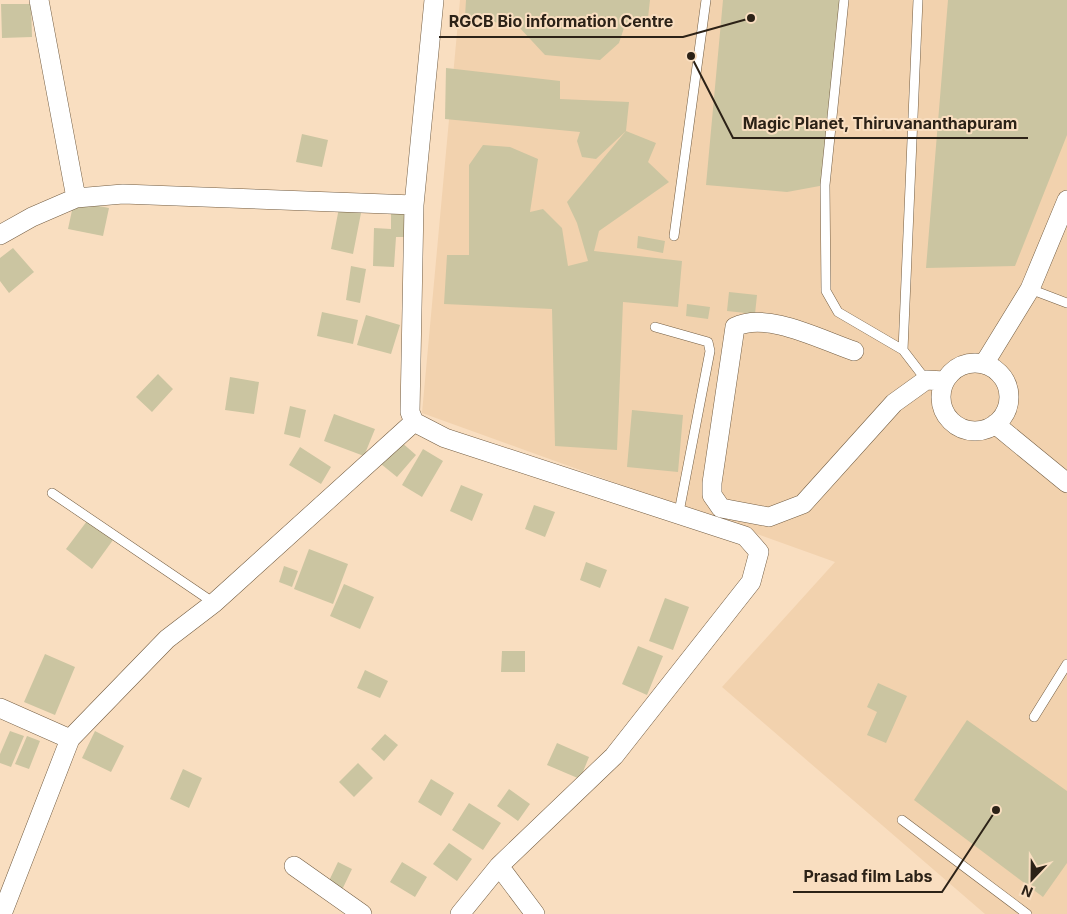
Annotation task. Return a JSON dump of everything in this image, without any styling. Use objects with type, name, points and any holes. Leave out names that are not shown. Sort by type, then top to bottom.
[{"type":"street","points":[[39,0],[76,198]]},
{"type":"street","points":[[434,0],[414,205],[410,412],[414,422],[445,438],[679,512],[745,536],[759,552],[751,582],[614,756],[499,866],[460,914]]},
{"type":"street","points":[[0,235],[32,217],[76,198],[123,194],[414,205]]},
{"type":"street","points":[[984,364],[1030,289],[1067,200]]},
{"type":"street","points":[[854,351],[767,321],[745,322],[735,327],[712,483],[712,495],[721,508],[769,517],[803,504],[894,403],[926,380],[944,381]]},
{"type":"street","points":[[973,363],[984,364],[1002,376],[1008,391],[1007,407],[1003,416],[995,424],[985,429],[974,431],[953,423],[945,414],[941,403],[944,381],[961,366],[973,363]]},
{"type":"street","points":[[2,914],[70,739],[167,639],[214,603],[414,422]]},
{"type":"street","points":[[995,424],[1067,483]]},
{"type":"street","points":[[0,708],[70,739]]},
{"type":"street","points":[[294,866],[362,914]]},
{"type":"street","points":[[499,866],[535,914]]},
{"type":"lane","points":[[674,236],[706,0]]},
{"type":"lane","points":[[844,0],[825,186],[826,291],[838,312],[903,350],[926,380]]},
{"type":"lane","points":[[903,350],[918,0]]},
{"type":"lane","points":[[1030,289],[1067,303]]},
{"type":"lane","points":[[655,327],[708,342],[710,351],[679,512]]},
{"type":"lane","points":[[52,492],[214,603]]},
{"type":"lane","points":[[1034,717],[1067,664]]},
{"type":"lane","points":[[902,820],[1027,914]]},
{"type":"shaded area","points":[[460,0],[1067,0],[1067,914],[985,914],[722,687],[835,562],[422,413]]},
{"type":"building","points":[[466,0],[650,0],[647,27],[625,25],[619,43],[600,60],[545,55],[518,26],[465,17]]},
{"type":"building","points":[[723,0],[844,0],[825,185],[787,192],[706,185]]},
{"type":"building","points":[[948,0],[1067,0],[1067,135],[1015,266],[926,268]]},
{"type":"building","points":[[1,4],[31,4],[32,37],[2,38]]},
{"type":"building","points":[[446,68],[560,81],[560,99],[629,102],[626,131],[596,159],[582,157],[577,141],[580,132],[445,119]]},
{"type":"building","points":[[626,131],[656,143],[648,162],[669,182],[599,231],[594,251],[682,261],[678,307],[623,302],[617,450],[555,446],[552,309],[444,304],[447,255],[469,255],[469,165],[483,145],[510,147],[538,159],[530,212],[543,209],[562,228],[568,266],[588,261],[577,223],[567,202]]},
{"type":"building","points":[[302,134],[328,140],[322,167],[296,162]]},
{"type":"building","points":[[74,201],[109,208],[103,236],[68,229]]},
{"type":"building","points":[[339,208],[361,213],[353,254],[331,249]]},
{"type":"building","points":[[391,211],[406,211],[405,237],[396,237],[394,267],[373,266],[374,228],[391,229]]},
{"type":"building","points":[[638,236],[665,241],[663,253],[637,248]]},
{"type":"building","points":[[13,248],[34,272],[9,293],[0,281],[0,258]]},
{"type":"building","points":[[351,266],[366,269],[360,303],[346,300]]},
{"type":"building","points":[[729,292],[757,295],[755,314],[727,311]]},
{"type":"building","points":[[687,304],[710,307],[708,319],[686,316]]},
{"type":"building","points":[[322,312],[358,320],[353,344],[317,336]]},
{"type":"building","points":[[366,315],[400,325],[391,354],[357,345]]},
{"type":"building","points":[[158,374],[173,389],[152,412],[136,397]]},
{"type":"building","points":[[230,377],[259,382],[254,414],[225,410]]},
{"type":"building","points":[[290,406],[306,410],[300,438],[284,434]]},
{"type":"building","points":[[632,410],[683,415],[678,472],[627,467]]},
{"type":"building","points":[[334,414],[375,429],[364,456],[324,441]]},
{"type":"building","points":[[400,441],[416,455],[397,477],[381,464]]},
{"type":"building","points":[[300,447],[331,467],[321,484],[289,465]]},
{"type":"building","points":[[423,449],[443,461],[422,497],[402,485]]},
{"type":"building","points":[[461,485],[483,494],[472,521],[450,511]]},
{"type":"building","points":[[534,505],[555,512],[545,537],[525,529]]},
{"type":"building","points":[[87,521],[113,540],[92,569],[66,549]]},
{"type":"building","points":[[309,549],[348,564],[333,604],[294,589]]},
{"type":"building","points":[[586,562],[607,570],[600,588],[580,580]]},
{"type":"building","points":[[284,566],[298,571],[292,587],[279,582]]},
{"type":"building","points":[[344,584],[374,597],[360,629],[330,616]]},
{"type":"building","points":[[665,598],[689,607],[673,650],[649,641]]},
{"type":"building","points":[[638,646],[663,656],[647,695],[622,684]]},
{"type":"building","points":[[502,651],[525,651],[525,672],[501,672]]},
{"type":"building","points":[[45,654],[75,667],[55,715],[24,702]]},
{"type":"building","points":[[365,670],[388,681],[380,698],[357,688]]},
{"type":"building","points":[[878,683],[907,696],[886,743],[867,735],[877,712],[867,707]]},
{"type":"building","points":[[967,720],[1067,791],[1067,863],[1043,897],[914,800]]},
{"type":"building","points":[[10,731],[24,736],[11,767],[0,763],[0,754]]},
{"type":"building","points":[[95,731],[124,746],[111,772],[82,758]]},
{"type":"building","points":[[385,734],[398,745],[384,761],[371,749]]},
{"type":"building","points":[[27,736],[40,741],[29,769],[15,764]]},
{"type":"building","points":[[557,743],[589,757],[580,779],[547,765]]},
{"type":"building","points":[[358,763],[373,778],[354,797],[339,782]]},
{"type":"building","points":[[183,769],[202,778],[189,808],[170,799]]},
{"type":"building","points":[[431,779],[454,793],[441,816],[418,802]]},
{"type":"building","points":[[509,789],[530,804],[518,821],[497,806]]},
{"type":"building","points":[[469,803],[501,823],[483,850],[452,830]]},
{"type":"building","points":[[449,843],[472,859],[457,881],[433,864]]},
{"type":"building","points":[[338,862],[352,869],[340,894],[326,887]]},
{"type":"building","points":[[402,862],[427,877],[415,897],[390,882]]},
{"type":"place","name":"RGCB Bio information Centre","points":[[751,18]]},
{"type":"place","name":"Magic Planet, Thiruvananthapuram","points":[[691,56]]},
{"type":"place","name":"Prasad film Labs","points":[[996,810]]}]
